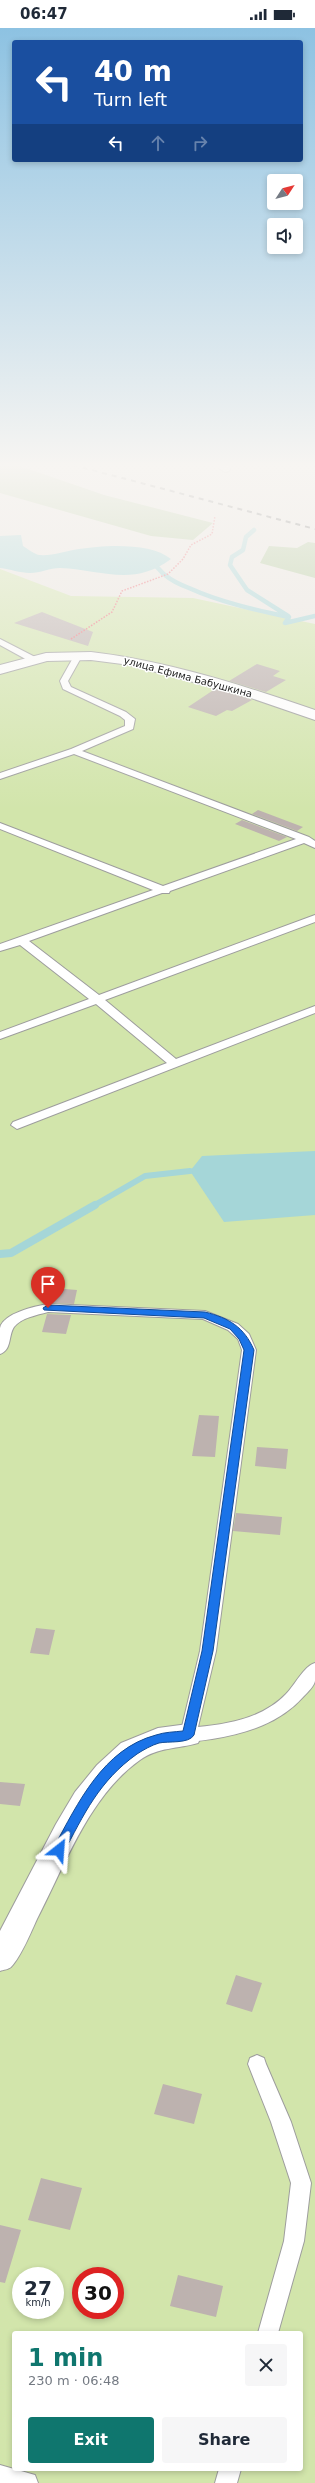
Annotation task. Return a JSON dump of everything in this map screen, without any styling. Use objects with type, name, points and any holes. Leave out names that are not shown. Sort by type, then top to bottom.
[{"type":"street","name":"улица Ефима Бабушкина","points":[[0,670],[40,659],[78,656],[131,661],[250,693],[315,715]]},
{"type":"street","points":[[0,1958],[89,1794],[111,1768],[135,1749],[157,1739],[188,1735]]},
{"type":"lane","points":[[0,642],[40,659]]},
{"type":"lane","points":[[0,776],[74,751],[125,731],[131,723],[130,719],[123,714],[67,689],[64,680],[78,656]]},
{"type":"lane","points":[[74,751],[305,839],[315,845]]},
{"type":"lane","points":[[0,826],[165,891]]},
{"type":"lane","points":[[2,946],[22,941],[165,891],[305,839]]},
{"type":"lane","points":[[0,1036],[315,918]]},
{"type":"lane","points":[[22,941],[98,1000],[174,1063]]},
{"type":"lane","points":[[17,1126],[174,1063],[315,1010]]},
{"type":"lane","points":[[0,1349],[8,1325],[29,1312],[48,1308],[205,1315],[221,1320],[233,1327],[244,1337],[249,1350],[210,1636],[188,1735],[227,1732],[255,1724],[283,1708],[315,1669]]},
{"type":"lane","points":[[256,2064],[281,2122],[301,2182],[294,2241],[269,2331]]},
{"type":"lane","points":[[226,2483],[229,2471]]},
{"type":"lane","points":[[0,2476],[27,2483]]},
{"type":"path","points":[[40,659],[112,612],[122,590],[153,580]]},
{"type":"green space","points":[[0,580],[28,580],[71,596],[193,598],[315,624],[315,2483],[0,2483]]},
{"type":"water","points":[[315,1151],[315,1215],[224,1222],[190,1171],[202,1156]]},
{"type":"building","points":[[42,612],[93,632],[88,646],[14,623]]},
{"type":"building","points":[[257,664],[280,671],[273,676],[286,680],[266,692],[229,681]]},
{"type":"building","points":[[215,689],[252,700],[232,711],[227,710],[216,716],[188,707]]},
{"type":"building","points":[[258,810],[303,827],[297,831],[252,814]]},
{"type":"building","points":[[242,820],[287,837],[279,841],[235,824]]},
{"type":"building","points":[[53,1288],[77,1290],[74,1304],[49,1303]]},
{"type":"building","points":[[47,1314],[71,1315],[66,1334],[42,1332]]},
{"type":"building","points":[[199,1415],[219,1416],[215,1457],[192,1456]]},
{"type":"building","points":[[257,1447],[288,1449],[286,1469],[255,1466]]},
{"type":"building","points":[[236,1513],[282,1517],[280,1535],[233,1531]]},
{"type":"building","points":[[36,1628],[55,1630],[49,1655],[30,1653]]},
{"type":"building","points":[[0,1782],[25,1784],[20,1806],[0,1804]]},
{"type":"building","points":[[236,1975],[262,1983],[252,2012],[226,2004]]},
{"type":"building","points":[[163,2084],[202,2094],[194,2124],[154,2114]]},
{"type":"building","points":[[41,2178],[82,2188],[70,2230],[28,2220]]},
{"type":"building","points":[[0,2225],[21,2230],[5,2283],[0,2282]]},
{"type":"building","points":[[178,2275],[223,2286],[216,2317],[170,2306]]},
{"type":"waterway","points":[[172,580],[183,586],[213,597],[238,605],[289,617],[285,623],[315,616]]},
{"type":"waterway","points":[[240,580],[247,590],[288,616]]},
{"type":"waterway","points":[[93,1206],[145,1176],[190,1171]]},
{"type":"waterway","points":[[0,1254],[11,1253],[95,1205]]},
{"type":"route","points":[[48,1308],[205,1315],[221,1320],[233,1327],[244,1337],[249,1350],[208,1651],[188,1735],[157,1739],[135,1749],[111,1768],[89,1794],[59,1850]]}]
